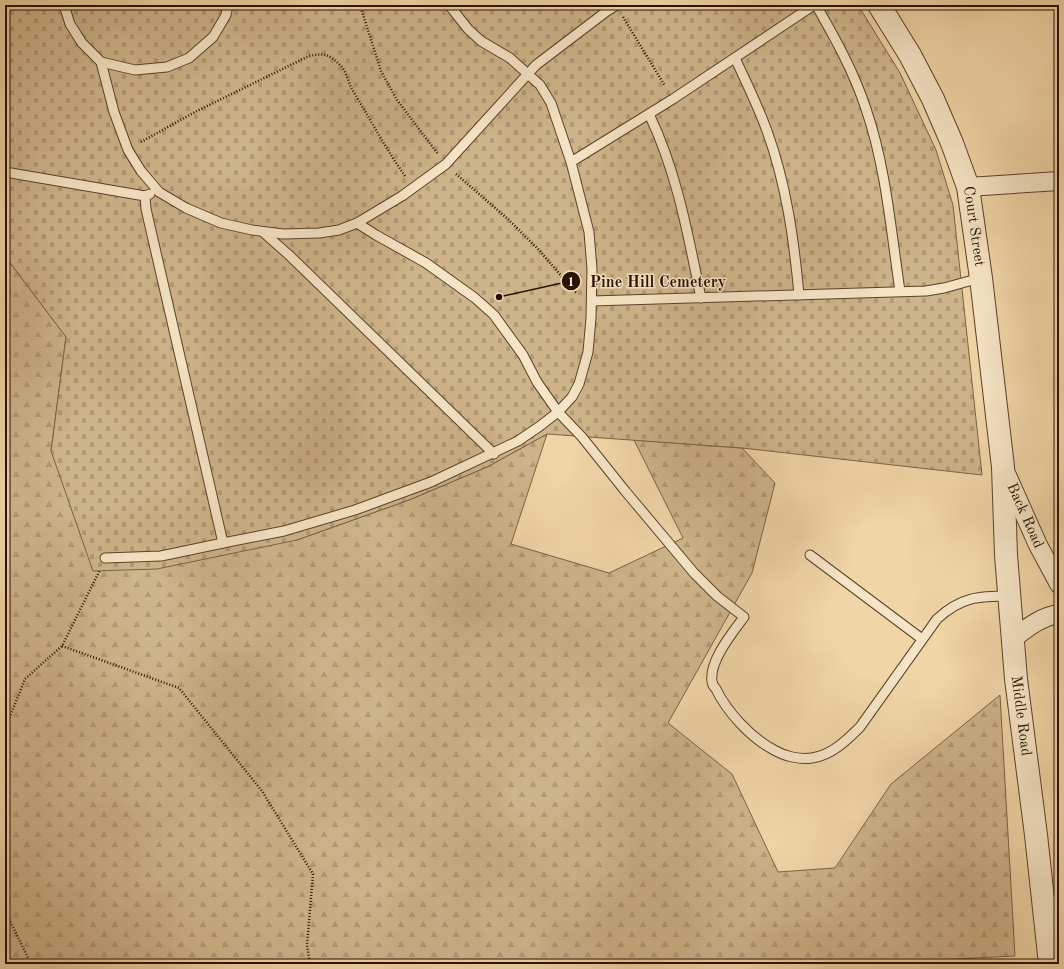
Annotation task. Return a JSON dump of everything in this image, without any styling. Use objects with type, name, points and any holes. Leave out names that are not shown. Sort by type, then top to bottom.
[{"type":"street","name":"Court Street","points":[[879,5],[910,55],[933,99],[952,142],[968,187],[981,278],[1004,467]]},
{"type":"street","points":[[968,187],[1059,182]]},
{"type":"street","name":"Back Road","points":[[1004,467],[1038,545],[1059,584]]},
{"type":"street","name":"Middle Road","points":[[1004,467],[1006,555],[1014,638],[1016,679],[1036,834],[1050,964]]},
{"type":"street","points":[[1014,638],[1034,623],[1053,614],[1059,614]]},
{"type":"lane","points":[[64,5],[70,24],[82,43],[100,62],[114,112],[128,150],[141,171],[159,192],[186,208],[221,223],[263,232],[283,234],[320,233],[339,230],[357,223],[402,196],[446,164],[536,65],[617,5]]},
{"type":"lane","points":[[100,62],[135,70],[167,67],[189,58],[213,36],[226,15],[228,5]]},
{"type":"lane","points":[[105,558],[161,556],[284,531],[355,510],[431,482],[494,454],[518,441],[540,426],[558,412],[572,397],[579,384],[588,352],[592,302],[592,269],[589,232],[572,162],[551,103],[540,85],[510,58],[481,41],[468,29],[449,5]]},
{"type":"lane","points":[[572,162],[673,99],[815,5],[835,38],[857,84],[872,129],[881,166],[900,291]]},
{"type":"lane","points":[[735,58],[755,100],[767,132],[778,169],[787,206],[800,295]]},
{"type":"lane","points":[[649,114],[660,135],[683,211],[700,298]]},
{"type":"lane","points":[[5,172],[145,196],[159,192]]},
{"type":"lane","points":[[145,196],[148,217],[223,543]]},
{"type":"lane","points":[[357,223],[426,263],[475,298],[494,315],[519,350],[537,382],[558,412],[582,437],[694,573],[717,596],[744,617],[721,649],[714,664],[712,681],[721,699],[736,720],[753,735],[774,750],[794,757],[812,758],[828,753],[845,742],[860,727],[922,639],[937,619],[948,609],[965,600],[985,596],[1010,596]]},
{"type":"lane","points":[[263,232],[289,255],[494,454]]},
{"type":"lane","points":[[592,302],[926,290],[944,288],[981,278]]},
{"type":"lane","points":[[810,555],[922,639]]},
{"type":"path","points":[[617,5],[673,99]]},
{"type":"path","points":[[128,150],[195,112],[309,56],[322,54],[331,58],[341,66],[350,85],[393,159],[413,188]]},
{"type":"path","points":[[5,729],[25,679],[62,646],[105,558]]},
{"type":"path","points":[[62,646],[179,688],[262,791],[313,874],[307,945],[310,964]]},
{"type":"path","points":[[5,911],[31,964]]},
{"type":"green space","points":[[5,5],[858,5],[900,73],[936,150],[953,205],[982,475],[742,448],[547,434],[487,467],[409,500],[297,540],[157,569],[93,571],[51,451],[66,337],[5,256]]},
{"type":"green space","points":[[5,256],[66,337],[51,451],[297,540],[409,500],[487,467],[547,434],[511,544],[609,573],[683,538],[634,440],[742,448],[775,483],[752,573],[668,723],[732,774],[778,872],[835,868],[891,784],[1000,695],[1015,956],[853,964],[5,964]]},
{"type":"place","name":"Pine Hill Cemetery","points":[[499,297]]}]
